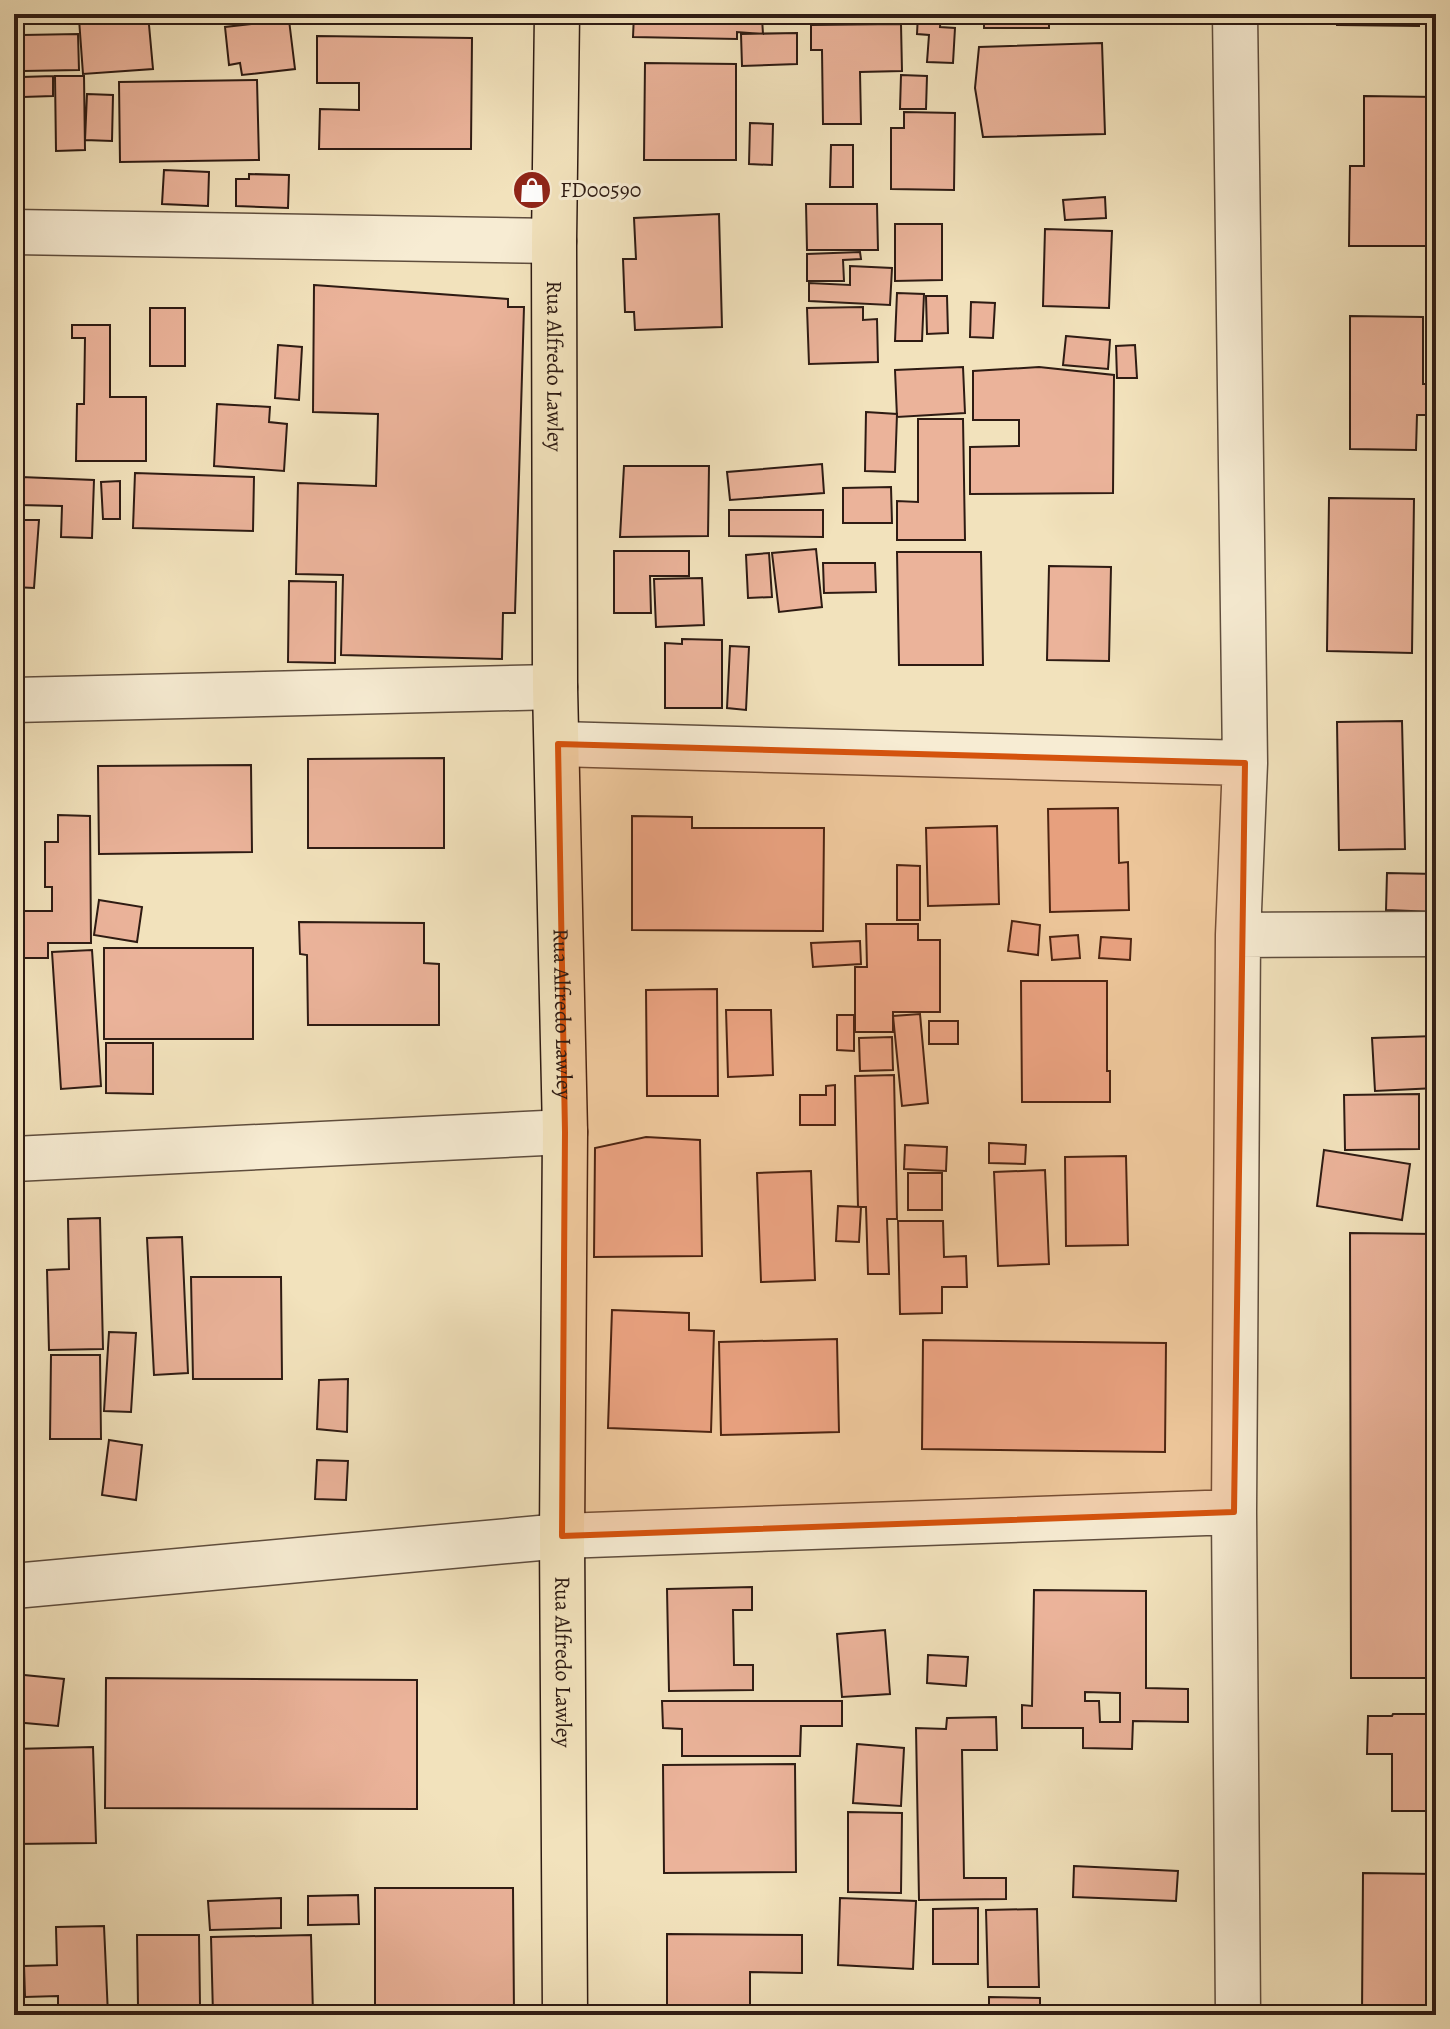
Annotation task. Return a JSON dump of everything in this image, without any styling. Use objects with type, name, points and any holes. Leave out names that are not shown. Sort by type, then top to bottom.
[{"type":"main road","name":"Rua Alfredo Lawley","points":[[557,14],[555,687],[565,1132],[562,1536],[565,2015]]},
{"type":"street","points":[[1235,14],[1245,763],[1238,935],[1234,1512],[1238,2015]]},
{"type":"street","points":[[14,232],[554,241]]},
{"type":"street","points":[[14,700],[555,687]]},
{"type":"street","points":[[558,744],[1245,763]]},
{"type":"street","points":[[1238,935],[1436,934]]},
{"type":"street","points":[[14,1159],[565,1132]]},
{"type":"street","points":[[14,1586],[562,1536],[1234,1512]]},
{"type":"highlighted area","points":[[558,744],[1245,763],[1234,1512],[562,1536],[565,1132]]},
{"type":"building","points":[[148,14],[153,69],[83,74],[79,19]]},
{"type":"building","points":[[299,14],[341,14],[341,20],[299,18]]},
{"type":"building","points":[[345,14],[433,14],[433,15],[345,19]]},
{"type":"building","points":[[634,14],[762,18],[763,34],[737,32],[737,39],[633,37]]},
{"type":"building","points":[[918,14],[941,14],[940,27],[955,28],[953,63],[927,62],[929,35],[917,34]]},
{"type":"building","points":[[984,14],[1105,14],[1105,18],[1049,18],[1049,28],[984,28]]},
{"type":"building","points":[[1337,14],[1419,14],[1419,26],[1337,25]]},
{"type":"building","points":[[289,20],[295,69],[242,75],[240,63],[229,65],[225,27]]},
{"type":"building","points":[[901,24],[902,71],[860,72],[861,124],[823,124],[822,50],[811,50],[811,25]]},
{"type":"building","points":[[797,33],[797,64],[742,66],[741,34]]},
{"type":"building","points":[[78,34],[79,70],[24,71],[23,35]]},
{"type":"building","points":[[317,36],[472,38],[471,149],[319,149],[320,109],[359,110],[359,83],[317,83]]},
{"type":"building","points":[[1102,43],[1105,134],[983,137],[975,88],[979,47]]},
{"type":"building","points":[[645,63],[736,64],[736,160],[644,160]]},
{"type":"building","points":[[901,75],[927,76],[926,109],[900,109]]},
{"type":"building","points":[[53,76],[53,96],[23,97],[22,77]]},
{"type":"building","points":[[55,76],[84,76],[85,150],[56,151]]},
{"type":"building","points":[[257,80],[259,160],[120,162],[119,82]]},
{"type":"building","points":[[87,94],[113,95],[112,141],[85,140]]},
{"type":"building","points":[[1364,96],[1436,97],[1436,246],[1349,246],[1350,166],[1364,166]]},
{"type":"building","points":[[904,112],[955,113],[954,190],[891,189],[891,128],[904,128]]},
{"type":"building","points":[[750,123],[773,124],[772,165],[749,164]]},
{"type":"building","points":[[831,145],[853,145],[853,187],[830,187]]},
{"type":"building","points":[[164,170],[209,172],[208,206],[162,204]]},
{"type":"building","points":[[249,174],[289,175],[288,208],[236,206],[236,179],[249,179]]},
{"type":"building","points":[[1105,197],[1106,218],[1065,220],[1063,200]]},
{"type":"building","points":[[806,204],[877,204],[878,250],[807,250]]},
{"type":"building","points":[[719,214],[722,327],[635,330],[634,312],[625,312],[623,259],[636,259],[634,218]]},
{"type":"building","points":[[895,224],[942,224],[942,280],[895,281]]},
{"type":"building","points":[[1045,229],[1112,231],[1109,308],[1043,306]]},
{"type":"building","points":[[860,252],[861,259],[843,260],[844,281],[807,281],[807,254]]},
{"type":"building","points":[[850,266],[892,268],[890,305],[809,301],[809,283],[850,285]]},
{"type":"building","points":[[314,285],[508,299],[508,307],[524,307],[515,613],[503,613],[502,659],[341,655],[343,575],[296,574],[298,483],[376,486],[378,414],[313,412]]},
{"type":"building","points":[[897,293],[924,294],[922,341],[895,341]]},
{"type":"building","points":[[926,296],[947,296],[948,333],[927,334]]},
{"type":"building","points":[[971,302],[995,303],[993,338],[970,337]]},
{"type":"building","points":[[863,307],[863,320],[877,319],[878,362],[809,364],[807,308]]},
{"type":"building","points":[[150,308],[185,308],[185,366],[150,366]]},
{"type":"building","points":[[14,311],[22,311],[23,397],[14,397]]},
{"type":"building","points":[[1350,316],[1423,317],[1423,384],[1436,384],[1436,415],[1417,415],[1416,450],[1350,449]]},
{"type":"building","points":[[72,325],[110,325],[110,397],[146,397],[146,461],[76,461],[77,404],[84,404],[85,338],[72,338]]},
{"type":"building","points":[[1066,336],[1110,340],[1108,369],[1063,365]]},
{"type":"building","points":[[278,345],[302,347],[299,400],[275,398]]},
{"type":"building","points":[[1135,345],[1137,378],[1117,378],[1116,346]]},
{"type":"building","points":[[963,367],[965,413],[897,417],[895,370]]},
{"type":"building","points":[[1039,367],[1114,375],[1113,493],[970,494],[970,447],[1019,446],[1019,420],[973,420],[973,371]]},
{"type":"building","points":[[217,404],[270,407],[269,422],[287,424],[284,471],[214,466]]},
{"type":"building","points":[[866,412],[897,414],[895,472],[865,471]]},
{"type":"building","points":[[918,419],[963,419],[965,540],[897,540],[897,501],[918,502]]},
{"type":"building","points":[[822,464],[824,493],[730,500],[727,472]]},
{"type":"building","points":[[624,466],[709,466],[708,536],[620,537]]},
{"type":"building","points":[[135,473],[254,477],[253,531],[133,528]]},
{"type":"building","points":[[21,477],[94,480],[92,538],[61,537],[62,506],[20,505]]},
{"type":"building","points":[[120,481],[120,519],[103,519],[101,482]]},
{"type":"building","points":[[891,487],[892,523],[843,523],[843,488]]},
{"type":"building","points":[[1329,498],[1414,499],[1412,653],[1327,651]]},
{"type":"building","points":[[729,510],[823,510],[823,537],[729,536]]},
{"type":"building","points":[[14,520],[39,520],[34,588],[14,587]]},
{"type":"building","points":[[816,549],[822,607],[779,612],[772,553]]},
{"type":"building","points":[[614,551],[689,551],[689,576],[650,576],[651,613],[614,613]]},
{"type":"building","points":[[897,552],[981,552],[983,665],[899,665]]},
{"type":"building","points":[[769,553],[772,597],[748,598],[746,555]]},
{"type":"building","points":[[823,563],[875,563],[876,592],[824,593]]},
{"type":"building","points":[[1049,566],[1111,567],[1109,661],[1047,660]]},
{"type":"building","points":[[702,578],[704,625],[656,627],[654,579]]},
{"type":"building","points":[[289,581],[336,582],[335,663],[288,662]]},
{"type":"building","points":[[682,639],[722,640],[722,708],[665,708],[665,643],[682,644]]},
{"type":"building","points":[[730,646],[749,647],[746,710],[727,708]]},
{"type":"building","points":[[1431,701],[1436,702],[1436,729],[1429,729]]},
{"type":"building","points":[[1402,721],[1405,849],[1339,850],[1337,722]]},
{"type":"building","points":[[444,758],[444,848],[308,848],[308,759]]},
{"type":"building","points":[[251,765],[252,852],[99,854],[98,766]]},
{"type":"building","points":[[1118,808],[1119,863],[1128,862],[1129,910],[1050,912],[1048,809]]},
{"type":"building","points":[[58,815],[90,816],[91,943],[48,943],[48,958],[16,958],[16,911],[52,911],[52,887],[45,887],[45,842],[58,842]]},
{"type":"building","points":[[632,816],[692,817],[692,828],[824,828],[823,931],[632,930]]},
{"type":"building","points":[[997,826],[999,904],[928,906],[926,828]]},
{"type":"building","points":[[897,865],[920,866],[920,920],[897,920]]},
{"type":"building","points":[[1387,873],[1436,874],[1436,912],[1386,910]]},
{"type":"building","points":[[99,900],[142,907],[137,942],[94,935]]},
{"type":"building","points":[[1012,921],[1040,925],[1038,955],[1008,951]]},
{"type":"building","points":[[299,922],[424,923],[424,963],[439,964],[439,1025],[308,1025],[307,955],[300,954]]},
{"type":"building","points":[[866,924],[918,924],[918,940],[940,940],[940,1012],[893,1012],[893,1032],[855,1032],[855,967],[867,967]]},
{"type":"building","points":[[1078,935],[1080,958],[1052,960],[1050,937]]},
{"type":"building","points":[[1101,937],[1131,939],[1130,960],[1099,958]]},
{"type":"building","points":[[860,941],[861,964],[813,967],[811,943]]},
{"type":"building","points":[[104,948],[253,948],[253,1039],[104,1039]]},
{"type":"building","points":[[92,950],[101,1086],[61,1089],[52,952]]},
{"type":"building","points":[[1021,981],[1107,981],[1110,1102],[1022,1102]]},
{"type":"building","points":[[717,989],[718,1096],[647,1096],[646,990]]},
{"type":"building","points":[[726,1010],[771,1010],[773,1075],[728,1077]]},
{"type":"building","points":[[920,1014],[928,1103],[902,1106],[893,1016]]},
{"type":"building","points":[[837,1015],[854,1015],[854,1051],[837,1050]]},
{"type":"building","points":[[929,1021],[958,1021],[958,1044],[929,1044]]},
{"type":"building","points":[[1435,1036],[1436,1088],[1375,1091],[1372,1038]]},
{"type":"building","points":[[892,1037],[893,1070],[860,1071],[859,1038]]},
{"type":"building","points":[[106,1043],[153,1043],[153,1094],[106,1093]]},
{"type":"building","points":[[894,1075],[897,1219],[887,1219],[889,1274],[868,1274],[866,1207],[858,1207],[855,1076]]},
{"type":"building","points":[[835,1085],[835,1125],[800,1125],[800,1095],[826,1095],[826,1086]]},
{"type":"building","points":[[1419,1094],[1419,1149],[1345,1150],[1344,1095]]},
{"type":"building","points":[[646,1137],[700,1140],[702,1256],[594,1257],[595,1148]]},
{"type":"building","points":[[989,1143],[1026,1145],[1025,1164],[989,1163]]},
{"type":"building","points":[[905,1145],[947,1147],[946,1171],[904,1169]]},
{"type":"building","points":[[1324,1150],[1410,1164],[1402,1220],[1317,1206]]},
{"type":"building","points":[[1126,1156],[1128,1245],[1066,1246],[1065,1157]]},
{"type":"building","points":[[1045,1170],[1049,1264],[998,1266],[994,1172]]},
{"type":"building","points":[[811,1171],[815,1280],[761,1282],[757,1173]]},
{"type":"building","points":[[908,1173],[942,1173],[942,1210],[908,1210]]},
{"type":"building","points":[[838,1206],[861,1207],[859,1242],[836,1241]]},
{"type":"building","points":[[100,1218],[103,1349],[49,1350],[47,1270],[69,1269],[68,1219]]},
{"type":"building","points":[[898,1221],[943,1221],[944,1257],[966,1256],[967,1287],[942,1287],[942,1313],[900,1314]]},
{"type":"building","points":[[1350,1233],[1436,1234],[1436,1305],[1428,1305],[1429,1572],[1436,1572],[1436,1669],[1427,1669],[1427,1678],[1351,1678]]},
{"type":"building","points":[[182,1237],[188,1373],[154,1375],[147,1238]]},
{"type":"building","points":[[191,1277],[281,1277],[282,1379],[193,1379]]},
{"type":"building","points":[[612,1310],[689,1313],[689,1330],[714,1331],[711,1432],[608,1428]]},
{"type":"building","points":[[109,1332],[136,1333],[131,1412],[104,1411]]},
{"type":"building","points":[[837,1339],[839,1432],[721,1435],[719,1342]]},
{"type":"building","points":[[923,1340],[1166,1343],[1165,1452],[922,1449]]},
{"type":"building","points":[[51,1355],[100,1355],[101,1439],[50,1439]]},
{"type":"building","points":[[348,1379],[347,1432],[317,1429],[319,1380]]},
{"type":"building","points":[[109,1440],[142,1445],[136,1500],[102,1495]]},
{"type":"building","points":[[317,1460],[348,1461],[346,1500],[315,1499]]},
{"type":"building","points":[[752,1587],[752,1610],[733,1610],[734,1665],[753,1665],[753,1690],[669,1691],[667,1589]]},
{"type":"building","points":[[1034,1590],[1146,1591],[1146,1688],[1188,1689],[1188,1722],[1133,1721],[1132,1749],[1083,1748],[1083,1728],[1022,1728],[1022,1705],[1032,1706]],"holes":[[[1085,1692],[1120,1693],[1120,1722],[1100,1722],[1099,1701],[1085,1701]]]},
{"type":"building","points":[[885,1630],[890,1694],[842,1697],[837,1634]]},
{"type":"building","points":[[928,1655],[968,1657],[966,1686],[927,1683]]},
{"type":"building","points":[[14,1674],[64,1679],[58,1726],[14,1722]]},
{"type":"building","points":[[106,1678],[417,1680],[417,1809],[105,1808]]},
{"type":"building","points":[[662,1701],[842,1701],[842,1726],[801,1726],[800,1756],[682,1756],[682,1729],[663,1728]]},
{"type":"building","points":[[1436,1714],[1436,1811],[1392,1811],[1392,1754],[1367,1754],[1368,1716]]},
{"type":"building","points":[[996,1717],[997,1750],[962,1750],[964,1878],[1006,1878],[1006,1899],[919,1900],[916,1728],[946,1729],[947,1718]]},
{"type":"building","points":[[857,1744],[904,1748],[901,1806],[853,1803]]},
{"type":"building","points":[[93,1747],[96,1843],[14,1844],[14,1749]]},
{"type":"building","points":[[795,1764],[796,1872],[664,1873],[663,1765]]},
{"type":"building","points":[[848,1812],[902,1813],[901,1893],[848,1892]]},
{"type":"building","points":[[1074,1866],[1178,1871],[1176,1901],[1073,1897]]},
{"type":"building","points":[[1363,1873],[1436,1874],[1436,2015],[1362,2015]]},
{"type":"building","points":[[375,1888],[513,1888],[514,2015],[375,2015]]},
{"type":"building","points":[[358,1895],[359,1924],[308,1925],[308,1896]]},
{"type":"building","points":[[281,1898],[281,1928],[210,1930],[208,1901]]},
{"type":"building","points":[[840,1898],[916,1901],[913,1969],[838,1965]]},
{"type":"building","points":[[978,1908],[978,1964],[933,1964],[933,1909]]},
{"type":"building","points":[[1037,1909],[1039,1987],[988,1987],[986,1910]]},
{"type":"building","points":[[104,1926],[108,2015],[58,2015],[58,1996],[25,1997],[24,1966],[57,1965],[56,1927]]},
{"type":"building","points":[[667,1934],[802,1935],[802,1973],[750,1972],[750,2005],[801,2005],[801,2015],[667,2015]]},
{"type":"building","points":[[137,1935],[199,1935],[200,2005],[194,2005],[194,2015],[153,2015],[153,2006],[138,2006]]},
{"type":"building","points":[[311,1935],[313,2015],[213,2015],[211,1937]]},
{"type":"building","points":[[989,1997],[1040,1998],[1040,2015],[989,2015]]},
{"type":"place","name":"FD00590","points":[[532,190]]}]
